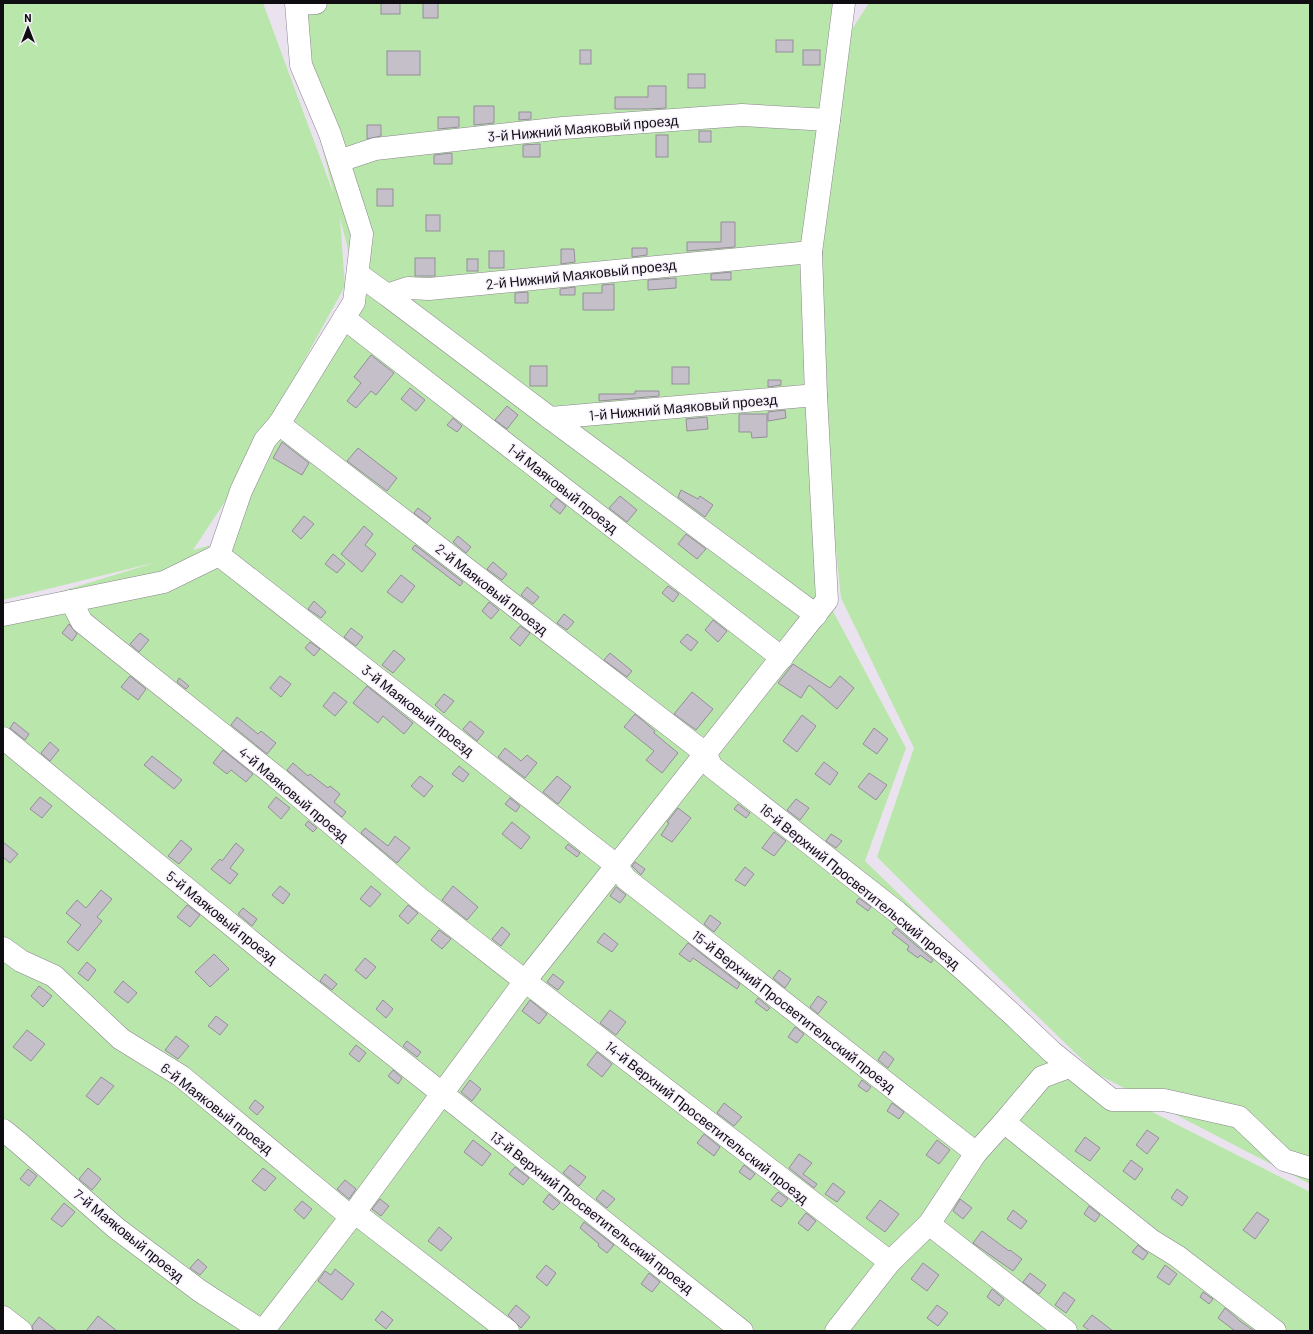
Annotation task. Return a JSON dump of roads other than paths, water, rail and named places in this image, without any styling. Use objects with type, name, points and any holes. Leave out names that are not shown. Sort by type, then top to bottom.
[{"type":"street","points":[[3,615],[164,582],[219,555],[241,491],[265,440],[279,424],[354,302],[362,234],[330,134],[301,65],[303,3]]},
{"type":"street","points":[[263,1331],[353,1214],[525,982],[827,600],[816,395],[811,252],[844,3]]},
{"type":"street","name":"3-й Нижний Маяковый проезд","points":[[339,161],[375,149],[563,128],[742,115],[829,120]]},
{"type":"street","name":"2-й Нижний Маяковый проезд","points":[[387,295],[408,288],[428,289],[811,252]]},
{"type":"street","points":[[358,274],[816,615]]},
{"type":"street","name":"1-й Маяковый проезд","points":[[344,318],[782,658]]},
{"type":"street","name":"1-й Нижний Маяковый проезд","points":[[550,418],[816,395]]},
{"type":"street","name":"2-й Маяковый проезд","points":[[279,424],[705,753]]},
{"type":"street","name":"3-й Маяковый проезд","points":[[219,555],[616,865]]},
{"type":"street","name":"4-й Маяковый проезд","points":[[71,601],[82,622],[275,776],[420,899],[525,982]]},
{"type":"street","name":"5-й Маяковый проезд","points":[[3,738],[280,965],[442,1093]]},
{"type":"street","name":"16-й Верхний Просветительский проезд","points":[[705,753],[712,767],[897,912],[1013,1014],[1069,1067],[1112,1100],[1164,1100],[1239,1117],[1284,1160],[1310,1168]]},
{"type":"street","name":"15-й Верхний Просветительский проезд","points":[[616,865],[626,879],[976,1153]]},
{"type":"street","name":"6-й Маяковый проезд","points":[[3,948],[22,961],[54,976],[121,1039],[180,1076],[353,1214],[508,1331]]},
{"type":"street","name":"14-й Верхний Просветительский проезд","points":[[525,982],[890,1262]]},
{"type":"street","points":[[836,1331],[890,1262],[929,1224],[976,1153],[1042,1078],[1069,1067]]},
{"type":"street","name":"13-й Верхний Просветительский проезд","points":[[442,1093],[742,1331]]},
{"type":"street","points":[[1004,1122],[1151,1240],[1178,1256],[1275,1331]]},
{"type":"street","name":"7-й Маяковый проезд","points":[[3,1130],[122,1232],[200,1291],[263,1331]]},
{"type":"street","points":[[929,1224],[1066,1331]]},
{"type":"street","points":[[3,1317],[21,1331]]}]
